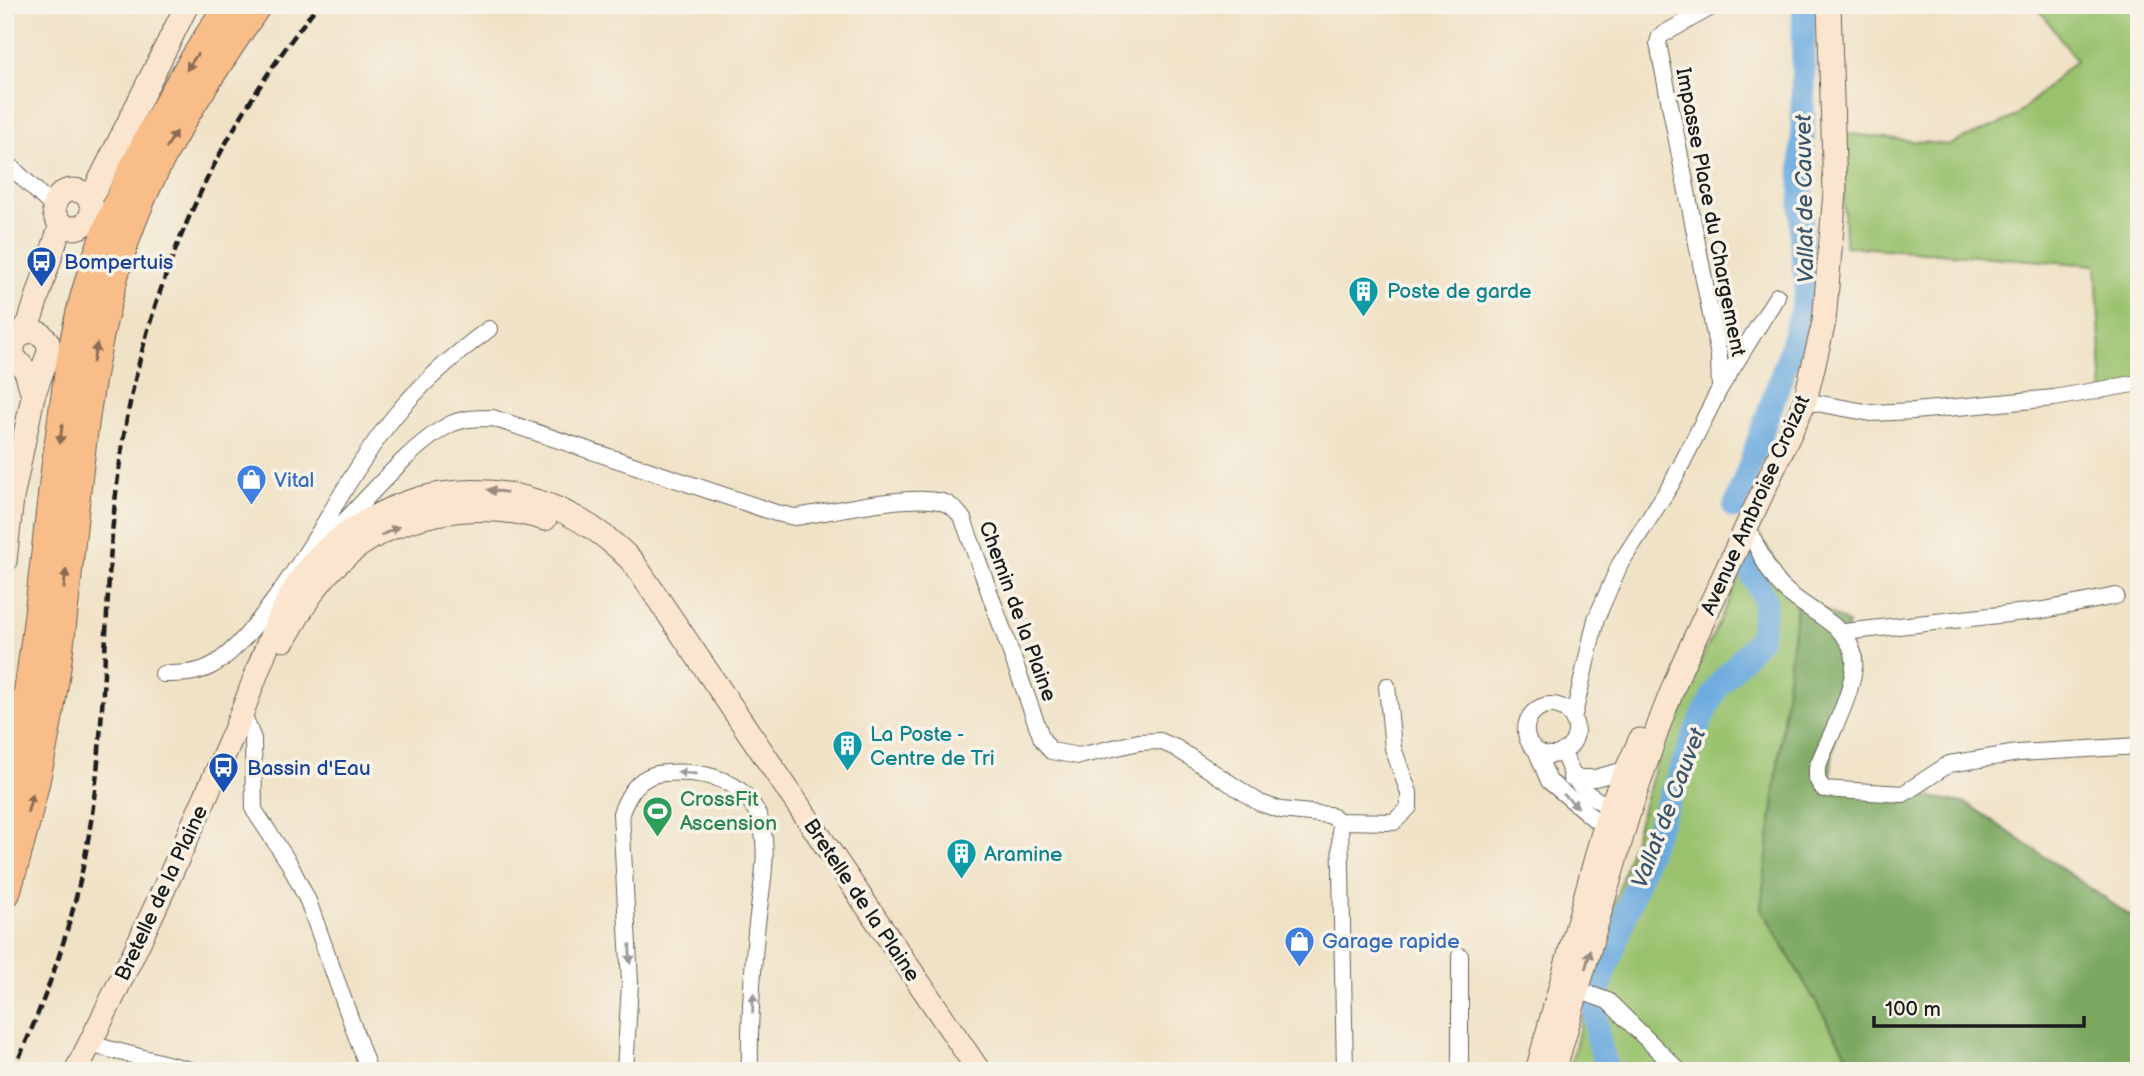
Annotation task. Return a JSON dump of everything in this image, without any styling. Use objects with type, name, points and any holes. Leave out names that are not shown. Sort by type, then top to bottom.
[{"type":"highway","points":[[5,807],[25,726],[69,371],[90,280],[123,190],[155,124],[230,5]]},
{"type":"highway","points":[[5,893],[36,780],[55,671],[77,470],[93,363],[107,299],[127,233],[160,159],[197,94],[256,5]]},
{"type":"main road","name":"Avenue Ambroise Croizat","points":[[1554,1071],[1583,992],[1612,834],[1619,811],[1681,668],[1805,401],[1824,322],[1835,192],[1829,5]]},
{"type":"main road","points":[[83,195],[123,138],[189,8]]},
{"type":"main road","points":[[63,193],[83,195],[90,219],[82,227],[66,227],[54,214],[56,201],[63,193]]},
{"type":"main road","points":[[21,353],[31,331],[45,338],[47,315],[66,227]]},
{"type":"main road","points":[[5,561],[9,508],[33,396],[21,353],[29,323],[66,227]]},
{"type":"main road","name":"Bretelle de la Plaine","points":[[76,1071],[243,713],[259,664],[284,609],[307,571],[336,538],[386,510],[424,496],[491,490],[540,502],[586,522],[615,543],[633,562],[650,591],[979,1071]]},
{"type":"main road","name":"Avenue Ambroise Croizat","points":[[1619,811],[1625,770],[1651,716],[1681,668]]},
{"type":"main road","name":"Avenue Ambroise Croizat","points":[[1537,1071],[1583,992]]},
{"type":"street","name":"Impasse Place du Chargement","points":[[1573,719],[1595,619],[1619,564],[1672,483],[1720,388],[1719,356],[1658,43],[1660,36],[1715,5]]},
{"type":"street","points":[[5,161],[49,203]]},
{"type":"street","points":[[1720,388],[1777,296]]},
{"type":"street","points":[[163,674],[194,673],[225,657],[336,538],[360,461],[402,403],[447,361],[489,329]]},
{"type":"street","points":[[1805,401],[1871,413],[1914,411],[2054,398],[2139,383]]},
{"type":"street","name":"Chemin de la Plaine","points":[[336,538],[427,440],[452,423],[473,418],[493,418],[776,513],[795,517],[920,500],[945,503],[955,509],[962,519],[1042,738],[1051,751],[1079,756],[1139,742],[1160,741],[1177,748],[1260,803],[1281,810],[1329,815],[1340,821]]},
{"type":"street","points":[[1747,527],[1776,581],[1795,601],[1844,632],[1851,644],[1854,665],[1846,699],[1817,768],[1817,779],[1823,789],[1903,794],[1949,764],[2018,753],[2139,746]]},
{"type":"street","points":[[1844,632],[2044,610],[2116,596]]},
{"type":"street","points":[[1345,1071],[1340,821],[1394,822],[1409,807],[1409,793],[1393,748],[1387,686]]},
{"type":"street","points":[[1536,750],[1549,754],[1563,751],[1573,741],[1573,719],[1558,706],[1536,709],[1526,729],[1527,737],[1536,750],[1549,781],[1612,834]]},
{"type":"street","points":[[243,713],[253,738],[254,810],[289,863],[308,901],[369,1071]]},
{"type":"street","points":[[1563,751],[1571,778],[1584,792],[1619,811]]},
{"type":"street","points":[[1571,778],[1595,778],[1625,770]]},
{"type":"street","points":[[625,1071],[630,983],[621,813],[628,795],[639,782],[658,773],[684,772],[725,780],[754,806],[762,826],[763,853],[756,935],[750,1071]]},
{"type":"street","points":[[1460,956],[1460,1071]]},
{"type":"street","points":[[1583,992],[1608,1000],[1679,1071]]},
{"type":"street","points":[[89,1044],[194,1071]]},
{"type":"green space","points":[[2036,5],[2139,5],[2139,392],[2103,397],[2096,265],[1845,246],[1842,133],[1949,145],[2015,117],[2076,60]]},
{"type":"green space","points":[[1759,535],[1798,595],[1761,908],[1856,1071],[1569,1071],[1594,971],[1662,745]]},
{"type":"green space","points":[[1798,595],[1848,623],[1830,778],[1968,804],[2139,922],[2139,1071],[1856,1071],[1761,908]]},
{"type":"waterway","name":"Vallat de Cauvet","points":[[1735,507],[1789,355],[1807,290],[1801,239],[1804,5]]},
{"type":"waterway","name":"Vallat de Cauvet","points":[[1607,1071],[1598,1038],[1594,1002],[1651,844],[1700,722],[1718,686],[1761,637],[1765,600],[1745,561]]},
{"type":"railway","points":[[13,1071],[37,1015],[68,929],[88,840],[99,746],[114,509],[131,399],[146,338],[165,278],[188,220],[215,164],[280,56],[318,5]]},
{"type":"place","name":"Bompertuis","points":[[41,289]]},
{"type":"place","name":"Poste de garde","points":[[1364,318]]},
{"type":"place","name":"Vital","points":[[251,507]]},
{"type":"place","name":"La Poste - Centre de Tri","points":[[847,773]]},
{"type":"place","name":"Bassin d'Eau","points":[[224,795]]},
{"type":"place","name":"CrossFit Ascension","points":[[657,838]]},
{"type":"place","name":"Aramine","points":[[961,881]]},
{"type":"place","name":"Garage rapide","points":[[1299,968]]}]
